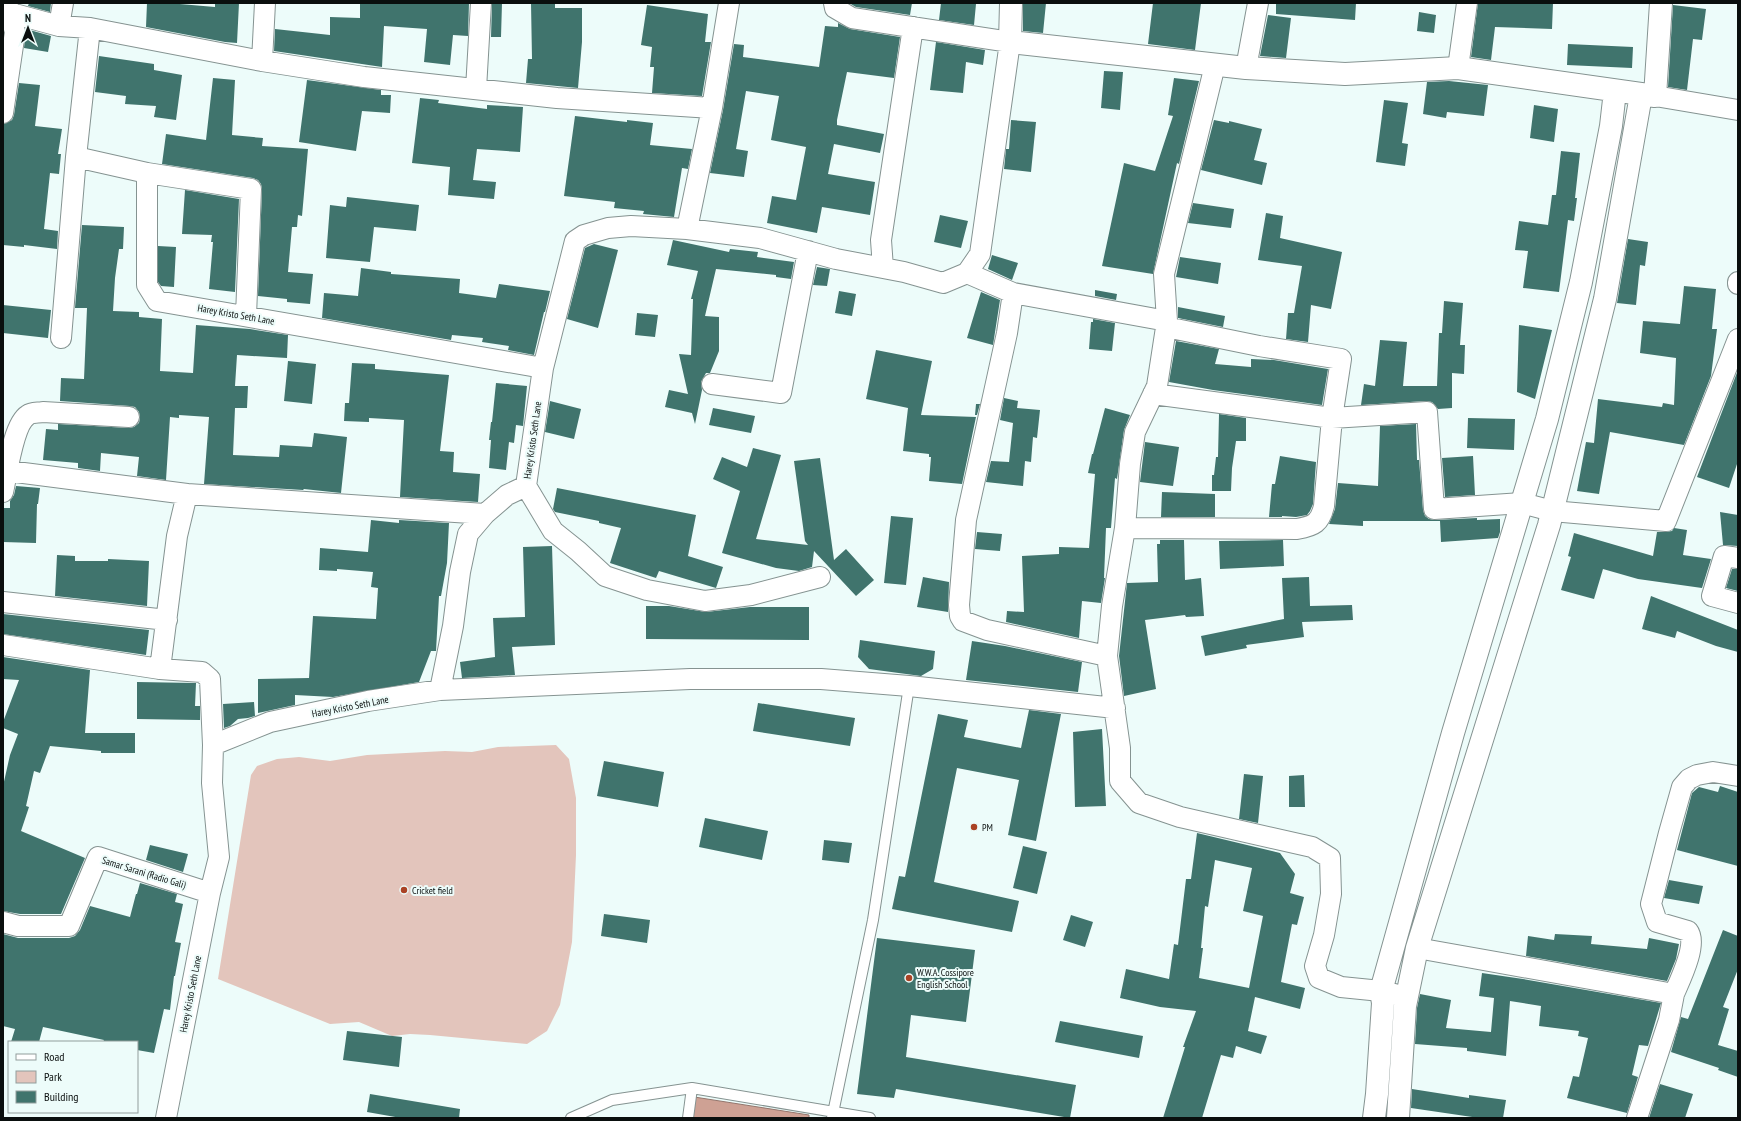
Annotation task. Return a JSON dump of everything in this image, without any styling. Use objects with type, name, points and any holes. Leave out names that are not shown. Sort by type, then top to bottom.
[{"type":"street","points":[[59,26],[64,3]]},
{"type":"street","points":[[262,61],[265,3]]},
{"type":"street","points":[[476,89],[481,3]]},
{"type":"street","points":[[687,229],[712,108],[729,3]]},
{"type":"street","points":[[834,3],[835,8],[852,18],[1010,42],[1246,68],[1345,74],[1458,68],[1738,110]]},
{"type":"street","points":[[542,368],[576,241],[584,235],[608,228],[631,226],[687,229],[760,238],[943,283],[967,273],[980,254],[1010,42],[1011,3]]},
{"type":"street","points":[[1246,68],[1258,3]]},
{"type":"street","points":[[1458,68],[1467,3]]},
{"type":"street","points":[[1398,1118],[1407,997],[1417,948],[1494,706],[1552,511],[1605,299],[1648,96],[1661,3]]},
{"type":"street","points":[[9,8],[59,26],[90,28],[262,61],[364,76],[557,98],[712,108]]},
{"type":"street","points":[[3,113],[15,32],[9,8]]},
{"type":"street","points":[[883,268],[881,240],[913,27]]},
{"type":"street","points":[[61,338],[76,157],[90,28]]},
{"type":"street","points":[[1215,65],[1164,274],[1166,324],[1157,386],[1135,432],[1130,464],[1125,528],[1112,606],[1107,656],[1120,748],[1120,781],[1139,803],[1180,817],[1312,846],[1330,858],[1331,894],[1324,935],[1315,966],[1319,978],[1341,987],[1381,991],[1407,997]]},
{"type":"street","points":[[1374,1118],[1383,1003],[1381,991],[1453,734],[1547,419],[1581,282],[1611,126],[1615,91]]},
{"type":"street","points":[[76,157],[147,173],[250,189],[246,316]]},
{"type":"street","name":"Harey Kristo Seth Lane","points":[[147,173],[147,285],[158,301],[542,368],[526,486],[507,495],[484,514],[468,534],[440,690],[368,701],[270,722],[213,745],[212,783],[219,857],[210,893],[166,1118]]},
{"type":"street","points":[[712,384],[781,393],[808,251]]},
{"type":"street","points":[[967,273],[1013,293],[1166,324],[1259,346],[1341,360],[1332,418],[1324,506],[1321,516],[1315,524],[1297,529],[1125,528]]},
{"type":"street","points":[[1013,293],[1007,333],[966,520],[959,605],[960,616],[963,621],[987,630],[1107,656]]},
{"type":"street","points":[[1153,394],[1332,418],[1427,412],[1434,509],[1522,503],[1552,511],[1666,521],[1738,340]]},
{"type":"street","points":[[3,492],[20,423],[26,416],[32,413],[129,417]]},
{"type":"street","points":[[8,471],[187,494],[484,514]]},
{"type":"street","points":[[526,486],[554,531],[605,576],[647,590],[705,601],[751,596],[820,577]]},
{"type":"street","points":[[160,669],[177,536],[187,494]]},
{"type":"street","points":[[1738,558],[1724,556],[1712,596],[1738,603]]},
{"type":"street","points":[[3,602],[167,620]]},
{"type":"street","points":[[3,645],[160,669],[202,672],[210,679],[213,745]]},
{"type":"street","points":[[440,690],[690,679],[821,679],[909,686],[1115,708]]},
{"type":"street","points":[[1637,1118],[1669,1020],[1674,994],[1692,941],[1691,935],[1688,931],[1657,922],[1651,904],[1682,787],[1689,779],[1697,775],[1713,772],[1738,776]]},
{"type":"street","name":"Samar Sarani (Radio Gali)","points":[[3,922],[18,926],[69,926],[98,857],[210,893]]},
{"type":"street","points":[[1417,948],[1674,994]]},
{"type":"lane","points":[[833,1115],[873,920],[909,686]]},
{"type":"lane","points":[[688,1118],[692,1088]]},
{"type":"lane","points":[[572,1118],[612,1100],[692,1088],[833,1115],[870,1118]]},
{"type":"green space","name":"Cricket field","points":[[556,745],[569,759],[576,798],[576,855],[572,942],[560,1005],[547,1031],[527,1044],[430,1035],[410,1034],[392,1036],[359,1022],[330,1024],[218,979],[251,775],[257,766],[277,759],[299,757],[330,761],[367,755],[445,751],[472,752],[498,747]]},
{"type":"shaded area","points":[[688,1096],[809,1115],[809,1118],[685,1118]]},
{"type":"building","points":[[29,3],[51,3],[50,12],[28,6]]},
{"type":"building","points":[[147,3],[168,3],[215,7],[215,3],[239,3],[237,43],[146,27]]},
{"type":"building","points":[[360,3],[469,3],[468,36],[453,35],[450,65],[424,62],[427,29],[384,26],[382,67],[274,51],[275,29],[330,35],[330,17],[360,18]]},
{"type":"building","points":[[492,3],[502,3],[501,37],[491,37]]},
{"type":"building","points":[[531,3],[555,3],[555,8],[582,8],[582,42],[578,88],[526,83],[528,59],[532,59]]},
{"type":"building","points":[[849,3],[912,3],[910,15],[856,7]]},
{"type":"building","points":[[941,3],[976,4],[974,25],[939,20]]},
{"type":"building","points":[[1023,3],[1046,3],[1043,33],[1023,31]]},
{"type":"building","points":[[1153,3],[1201,3],[1195,50],[1148,44]]},
{"type":"building","points":[[1276,3],[1356,3],[1355,20],[1276,14]]},
{"type":"building","points":[[1478,3],[1553,3],[1552,29],[1495,27],[1491,60],[1471,57]]},
{"type":"building","points":[[647,5],[708,14],[705,42],[711,42],[702,96],[652,93],[654,67],[650,67],[652,47],[641,45]]},
{"type":"building","points":[[1673,5],[1706,9],[1702,40],[1693,39],[1687,90],[1668,87]]},
{"type":"building","points":[[1419,12],[1436,15],[1434,33],[1417,31]]},
{"type":"building","points":[[1268,15],[1291,18],[1286,58],[1260,56]]},
{"type":"building","points":[[838,23],[850,29],[900,37],[894,78],[847,72],[837,120],[837,125],[884,134],[880,153],[834,144],[828,174],[875,182],[870,215],[822,207],[817,233],[767,223],[772,196],[796,200],[806,147],[771,140],[779,96],[746,91],[736,149],[748,151],[744,177],[710,173],[723,110],[734,44],[744,45],[743,57],[819,67],[825,26],[838,27]]},
{"type":"building","points":[[26,29],[51,36],[48,52],[24,48]]},
{"type":"building","points":[[936,42],[985,50],[983,65],[966,62],[963,93],[930,90]]},
{"type":"building","points":[[1568,44],[1633,47],[1632,68],[1567,65]]},
{"type":"building","points":[[99,56],[154,64],[154,70],[182,75],[176,120],[154,117],[156,106],[125,104],[126,96],[95,92]]},
{"type":"building","points":[[1104,71],[1123,72],[1120,110],[1101,108]]},
{"type":"building","points":[[213,78],[235,80],[232,135],[263,138],[262,146],[308,149],[302,216],[298,215],[297,227],[292,227],[288,272],[313,274],[310,304],[287,302],[287,299],[258,296],[262,189],[258,180],[162,164],[166,134],[206,140]]},
{"type":"building","points":[[1174,78],[1199,81],[1179,164],[1177,163],[1153,274],[1102,266],[1124,163],[1155,171],[1173,116],[1168,115]]},
{"type":"building","points":[[307,80],[381,90],[381,95],[391,95],[390,113],[362,111],[356,151],[299,142]]},
{"type":"building","points":[[1449,81],[1488,85],[1484,116],[1447,112],[1446,118],[1423,114],[1427,82]]},
{"type":"building","points":[[19,83],[40,85],[35,126],[62,129],[58,154],[61,154],[59,174],[50,173],[44,229],[58,231],[57,249],[24,245],[24,247],[3,245],[3,134],[4,124],[12,120],[14,115]]},
{"type":"building","points":[[420,98],[439,100],[438,103],[487,109],[487,105],[523,107],[520,152],[477,149],[473,180],[496,182],[494,199],[448,195],[450,167],[412,163]]},
{"type":"building","points":[[1384,100],[1408,103],[1402,143],[1408,144],[1405,166],[1376,162]]},
{"type":"building","points":[[1534,105],[1558,109],[1554,142],[1530,138]]},
{"type":"building","points":[[575,116],[627,122],[627,120],[653,123],[650,145],[692,149],[688,169],[682,168],[674,217],[643,214],[644,211],[614,208],[615,202],[564,196]]},
{"type":"building","points":[[1011,120],[1036,122],[1031,172],[1004,169],[1006,149],[1009,149]]},
{"type":"building","points":[[1214,120],[1229,123],[1229,121],[1262,129],[1254,160],[1267,163],[1262,185],[1201,170]]},
{"type":"building","points":[[1561,151],[1580,153],[1574,221],[1568,220],[1559,292],[1523,288],[1528,251],[1515,250],[1519,221],[1548,225],[1552,195],[1556,195]]},
{"type":"building","points":[[185,190],[239,199],[235,292],[209,289],[213,242],[211,242],[212,235],[182,234]]},
{"type":"building","points":[[347,197],[419,205],[416,231],[374,227],[370,262],[326,258],[330,205],[346,207]]},
{"type":"building","points":[[1193,203],[1234,209],[1231,228],[1188,223]]},
{"type":"building","points":[[1266,213],[1283,216],[1280,238],[1342,252],[1331,309],[1311,305],[1308,342],[1286,339],[1288,313],[1294,313],[1302,266],[1258,260]]},
{"type":"building","points":[[940,215],[968,221],[961,248],[934,242]]},
{"type":"building","points":[[82,225],[124,227],[123,249],[119,249],[115,278],[113,311],[139,312],[139,317],[162,319],[160,371],[193,373],[196,325],[250,329],[288,335],[287,358],[237,355],[235,386],[248,386],[247,408],[235,408],[233,455],[279,457],[280,445],[312,447],[314,433],[347,437],[341,493],[304,489],[204,484],[209,417],[179,415],[179,418],[170,417],[166,480],[137,476],[139,457],[101,453],[100,471],[78,468],[78,463],[43,460],[46,429],[58,430],[58,424],[129,428],[134,427],[139,423],[140,418],[139,412],[135,407],[60,401],[61,378],[84,379],[87,308],[75,308]]},
{"type":"building","points":[[1628,239],[1648,242],[1645,266],[1640,265],[1636,305],[1617,303]]},
{"type":"building","points":[[673,240],[729,252],[730,249],[758,252],[757,257],[794,262],[791,279],[776,277],[776,275],[716,269],[705,316],[719,317],[719,351],[710,373],[706,373],[701,382],[702,390],[695,424],[692,413],[665,407],[669,390],[688,394],[679,354],[691,355],[693,299],[691,299],[698,271],[667,265]]},
{"type":"building","points":[[594,244],[618,250],[598,328],[567,319],[585,248]]},
{"type":"building","points":[[158,246],[176,247],[174,287],[161,286],[158,282]]},
{"type":"building","points":[[992,255],[1018,263],[1012,280],[988,269]]},
{"type":"building","points":[[1180,257],[1221,263],[1218,284],[1176,277]]},
{"type":"building","points":[[817,267],[830,269],[827,286],[813,285]]},
{"type":"building","points":[[361,268],[391,272],[391,274],[460,279],[459,293],[496,298],[499,284],[550,291],[534,355],[508,350],[509,346],[482,342],[483,338],[452,335],[451,340],[322,318],[324,293],[358,296]]},
{"type":"building","points":[[1684,286],[1716,289],[1712,329],[1717,329],[1711,376],[1684,445],[1610,432],[1599,494],[1577,491],[1586,442],[1594,443],[1598,399],[1662,407],[1663,403],[1674,405],[1676,358],[1640,353],[1643,321],[1680,324]]},
{"type":"building","points":[[1095,290],[1117,294],[1116,300],[1095,296]]},
{"type":"building","points":[[839,291],[856,294],[852,316],[835,313]]},
{"type":"building","points":[[981,292],[1000,300],[993,345],[967,338]]},
{"type":"building","points":[[1444,301],[1463,303],[1460,345],[1465,345],[1464,374],[1452,373],[1452,408],[1438,409],[1432,402],[1426,401],[1361,405],[1364,384],[1375,386],[1380,340],[1407,342],[1403,386],[1437,386],[1439,333],[1442,333]]},
{"type":"building","points":[[3,305],[51,310],[48,338],[3,333]]},
{"type":"building","points":[[1178,307],[1225,316],[1223,327],[1178,318]]},
{"type":"building","points":[[637,313],[658,315],[655,337],[635,335]]},
{"type":"building","points":[[1093,319],[1115,323],[1112,351],[1089,349],[1091,322],[1093,322]]},
{"type":"building","points":[[1519,325],[1552,330],[1535,399],[1517,392]]},
{"type":"building","points":[[1176,341],[1219,349],[1215,364],[1251,367],[1251,359],[1274,360],[1328,369],[1322,405],[1213,390],[1169,382]]},
{"type":"building","points":[[876,350],[932,361],[921,415],[976,417],[962,484],[929,481],[931,457],[929,457],[929,454],[903,451],[908,408],[866,399]]},
{"type":"building","points":[[288,361],[316,364],[312,404],[284,401]]},
{"type":"building","points":[[352,363],[375,364],[375,369],[449,375],[440,451],[454,452],[453,472],[480,474],[478,502],[400,497],[404,420],[369,418],[369,422],[344,421],[345,403],[349,403]]},
{"type":"building","points":[[1738,370],[1738,461],[1729,488],[1697,477]]},
{"type":"building","points":[[496,383],[527,386],[523,426],[516,425],[514,443],[509,442],[506,470],[489,468],[491,440],[489,440]]},
{"type":"building","points":[[1004,398],[1018,401],[1017,408],[1040,410],[1037,438],[1033,437],[1031,462],[1025,461],[1023,486],[986,482],[991,461],[1009,462],[1013,423],[1000,420]]},
{"type":"building","points":[[550,401],[581,409],[574,439],[545,432]]},
{"type":"building","points":[[976,404],[980,404],[977,415],[975,415]]},
{"type":"building","points":[[713,408],[755,416],[751,433],[709,425]]},
{"type":"building","points":[[1105,408],[1130,415],[1124,430],[1117,479],[1115,478],[1111,528],[1106,528],[1105,578],[1101,603],[1082,601],[1079,638],[1006,622],[1007,611],[1024,612],[1022,556],[1059,554],[1059,547],[1089,548],[1095,474],[1088,473]]},
{"type":"building","points":[[1219,414],[1246,418],[1246,441],[1236,441],[1232,468],[1231,491],[1212,491],[1212,475],[1214,475],[1216,457],[1218,457]]},
{"type":"building","points":[[1468,418],[1515,419],[1514,450],[1467,448]]},
{"type":"building","points":[[1416,424],[1417,460],[1419,460],[1423,510],[1425,516],[1429,519],[1435,520],[1477,518],[1477,520],[1500,519],[1500,532],[1498,538],[1441,542],[1440,521],[1363,521],[1363,526],[1329,524],[1335,509],[1338,483],[1378,486],[1380,426]]},
{"type":"building","points":[[1145,442],[1179,447],[1173,486],[1140,482]]},
{"type":"building","points":[[753,448],[781,455],[756,539],[808,545],[805,541],[794,461],[820,458],[834,560],[846,549],[874,580],[856,596],[814,551],[812,567],[799,571],[776,568],[722,553],[740,491],[713,479],[722,457],[747,467]]},
{"type":"building","points":[[1280,456],[1316,462],[1313,504],[1307,515],[1296,517],[1269,517],[1272,484],[1275,484]]},
{"type":"building","points":[[1473,456],[1475,495],[1445,497],[1442,458]]},
{"type":"building","points":[[16,486],[40,488],[37,504],[36,543],[3,542],[4,508],[10,508],[10,501],[14,495]]},
{"type":"building","points":[[557,488],[696,515],[688,556],[723,567],[716,588],[659,571],[656,578],[610,563],[621,528],[599,523],[599,521],[555,512],[553,509]]},
{"type":"building","points":[[1162,492],[1215,494],[1215,517],[1161,517]]},
{"type":"building","points":[[1720,512],[1738,515],[1738,546],[1723,545]]},
{"type":"building","points":[[891,516],[913,518],[906,585],[884,583]]},
{"type":"building","points":[[371,520],[399,523],[399,520],[449,523],[447,563],[441,596],[439,596],[436,651],[431,651],[419,682],[333,697],[295,695],[295,705],[258,713],[258,679],[309,678],[313,616],[376,619],[378,588],[371,587],[373,572],[337,569],[337,571],[319,570],[320,548],[368,552]]},
{"type":"building","points":[[1674,528],[1687,530],[1683,555],[1711,559],[1702,588],[1638,579],[1603,569],[1594,599],[1561,590],[1571,557],[1568,556],[1574,533],[1653,556],[1657,532],[1672,531]]},
{"type":"building","points":[[977,532],[1002,534],[1000,551],[975,549]]},
{"type":"building","points":[[1160,540],[1184,540],[1185,580],[1201,578],[1204,616],[1186,617],[1185,615],[1145,620],[1156,689],[1124,696],[1119,656],[1127,583],[1158,582],[1157,544],[1160,544]]},
{"type":"building","points":[[1283,540],[1284,566],[1220,569],[1219,541]]},
{"type":"building","points":[[552,546],[555,645],[512,647],[515,675],[462,678],[460,662],[495,657],[493,618],[525,617],[523,547]]},
{"type":"building","points":[[57,555],[75,556],[75,561],[108,561],[108,559],[149,561],[147,606],[55,596]]},
{"type":"building","points":[[1732,569],[1738,569],[1738,591],[1726,588]]},
{"type":"building","points":[[923,577],[949,582],[948,612],[917,607]]},
{"type":"building","points":[[1309,577],[1310,606],[1352,605],[1353,620],[1302,622],[1304,637],[1246,645],[1247,648],[1205,656],[1201,636],[1284,619],[1282,578]]},
{"type":"building","points":[[1651,596],[1738,630],[1738,652],[1716,646],[1677,631],[1675,638],[1642,629]]},
{"type":"building","points":[[646,606],[669,606],[706,612],[750,607],[809,607],[809,640],[646,639]]},
{"type":"building","points":[[3,614],[149,630],[146,655],[3,634]]},
{"type":"building","points":[[860,640],[935,651],[933,669],[921,676],[869,669],[858,657]]},
{"type":"building","points":[[972,641],[1005,646],[1082,662],[1078,692],[966,680]]},
{"type":"building","points":[[3,657],[90,670],[85,733],[135,733],[135,753],[101,753],[101,751],[50,746],[40,773],[34,771],[26,806],[29,807],[21,831],[85,858],[61,914],[20,914],[3,911],[3,786],[10,755],[18,734],[3,728],[3,722],[19,680],[3,679]]},
{"type":"building","points":[[137,682],[196,683],[195,706],[200,706],[200,720],[137,719]]},
{"type":"building","points":[[254,702],[255,716],[238,719],[230,726],[224,728],[223,704]]},
{"type":"building","points":[[758,703],[855,718],[850,746],[753,731]]},
{"type":"building","points":[[1029,710],[1061,714],[1036,841],[1008,835],[1019,780],[957,768],[934,882],[1019,901],[1012,932],[892,909],[899,876],[905,877],[938,714],[968,720],[964,737],[1021,748]]},
{"type":"building","points":[[1102,729],[1106,806],[1075,807],[1073,732]]},
{"type":"building","points":[[604,761],[664,772],[658,807],[597,796]]},
{"type":"building","points":[[1244,774],[1263,776],[1258,823],[1239,819]]},
{"type":"building","points":[[1304,775],[1305,807],[1289,807],[1289,776]]},
{"type":"building","points":[[1720,786],[1738,792],[1738,866],[1677,850],[1692,793],[1699,787],[1718,792]]},
{"type":"building","points":[[705,818],[768,831],[762,860],[699,847]]},
{"type":"building","points":[[1197,833],[1280,853],[1295,874],[1290,893],[1304,897],[1297,925],[1292,924],[1281,982],[1305,988],[1300,1009],[1255,997],[1248,1031],[1267,1036],[1261,1054],[1236,1046],[1233,1058],[1221,1055],[1202,1118],[1163,1118],[1185,1047],[1183,1047],[1196,1011],[1160,1007],[1120,998],[1126,969],[1169,979],[1174,944],[1178,945],[1186,879],[1191,879]],"holes":[[[1215,860],[1252,868],[1243,911],[1263,916],[1249,988],[1199,978],[1203,948],[1201,948],[1205,906],[1208,907]]]},
{"type":"building","points":[[824,840],[852,843],[849,863],[822,860]]},
{"type":"building","points":[[150,845],[188,854],[183,872],[146,860]]},
{"type":"building","points":[[1023,846],[1047,852],[1037,894],[1013,888]]},
{"type":"building","points":[[1669,880],[1703,886],[1699,904],[1664,898]]},
{"type":"building","points":[[140,883],[177,894],[175,902],[183,904],[175,942],[181,943],[174,976],[170,1010],[164,1009],[154,1053],[138,1050],[138,1041],[104,1041],[43,1027],[39,1041],[11,1041],[15,1029],[3,1026],[3,934],[18,938],[69,938],[75,936],[80,930],[90,906],[130,917]]},
{"type":"building","points":[[604,914],[650,920],[647,943],[601,936]]},
{"type":"building","points":[[1071,915],[1093,922],[1085,947],[1063,940]]},
{"type":"building","points":[[1723,930],[1738,936],[1738,969],[1723,1007],[1729,1009],[1718,1045],[1738,1051],[1738,1077],[1718,1070],[1719,1068],[1671,1052],[1681,1017],[1688,1019]]},
{"type":"building","points":[[1555,934],[1592,936],[1591,944],[1647,949],[1649,938],[1679,944],[1676,959],[1667,981],[1526,956],[1528,936],[1554,940]]},
{"type":"building","points":[[877,938],[975,950],[966,1022],[911,1015],[906,1057],[1076,1085],[1070,1118],[896,1089],[894,1098],[857,1094]]},
{"type":"building","points":[[1482,973],[1661,1003],[1648,1046],[1639,1045],[1632,1075],[1638,1077],[1627,1113],[1567,1098],[1573,1076],[1579,1077],[1588,1038],[1578,1036],[1579,1031],[1539,1026],[1541,1006],[1510,1001],[1506,1056],[1467,1051],[1467,1048],[1415,1044],[1417,1008],[1420,994],[1451,1000],[1446,1028],[1491,1032],[1494,998],[1479,996]]},
{"type":"building","points":[[1060,1021],[1143,1036],[1139,1058],[1055,1042]]},
{"type":"building","points":[[347,1031],[402,1037],[399,1067],[343,1060]]},
{"type":"building","points":[[1660,1084],[1693,1094],[1685,1118],[1649,1118]]},
{"type":"building","points":[[1412,1089],[1469,1098],[1469,1095],[1506,1100],[1503,1118],[1479,1118],[1411,1108]]},
{"type":"building","points":[[370,1094],[460,1109],[459,1118],[401,1118],[367,1112]]},
{"type":"place","name":"PM","points":[[974,827]]},
{"type":"place","name":"Cricket field","points":[[404,890]]},
{"type":"place","name":"W.W.A. Cossipore English School","points":[[909,978]]}]
